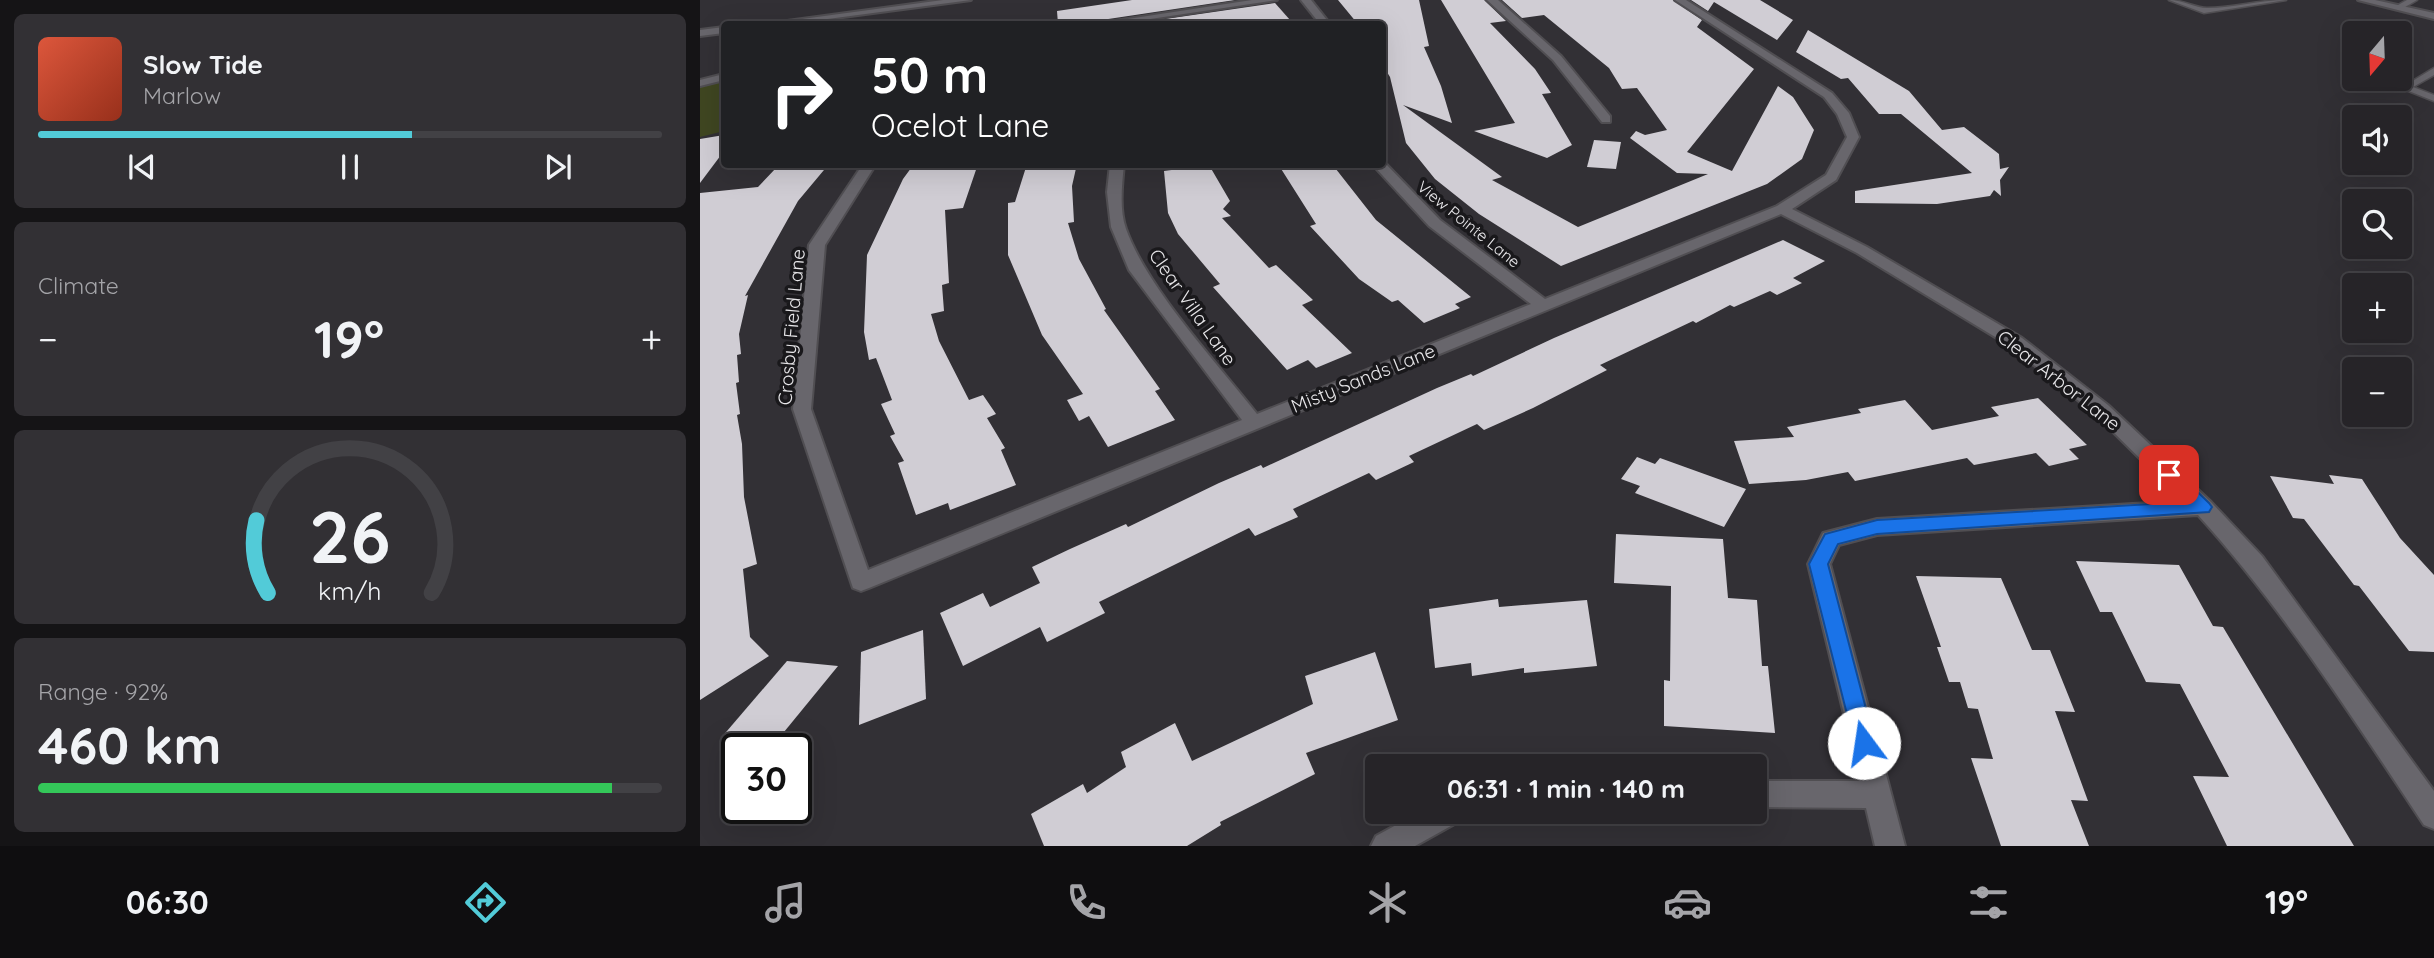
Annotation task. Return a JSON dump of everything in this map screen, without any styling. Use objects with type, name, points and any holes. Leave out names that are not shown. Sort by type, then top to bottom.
[{"type":"street","points":[[832,21],[966,0]]},
{"type":"street","points":[[1122,21],[1272,0]]},
{"type":"street","points":[[1306,0],[1323,21]]},
{"type":"street","points":[[1492,0],[1557,58],[1606,119]]},
{"type":"street","name":"Misty Sands Lane","points":[[861,582],[1782,209],[1831,177],[1848,150],[1853,136],[1843,113],[1828,96],[1680,0]]},
{"type":"street","points":[[2363,0],[2434,16]]},
{"type":"street","points":[[700,33],[721,30]]},
{"type":"street","points":[[700,83],[721,78]]},
{"type":"street","name":"Crosby Field Lane","points":[[861,582],[802,409],[817,245],[867,168]]},
{"type":"street","name":"Clear Villa Lane","points":[[1117,168],[1114,192],[1118,227],[1137,270],[1254,423]]},
{"type":"street","name":"View Pointe Lane","points":[[1381,168],[1394,186],[1465,247],[1543,305]]},
{"type":"street","name":"Clear Arbor Lane","points":[[1782,209],[1862,250],[2016,342],[2101,409],[2203,507],[2254,562],[2344,684],[2434,815]]},
{"type":"street","points":[[1890,846],[1819,564],[1831,539],[1877,527],[2203,507]]},
{"type":"street","points":[[1767,794],[1877,795]]},
{"type":"street","points":[[1386,846],[1426,824]]},
{"type":"lane","points":[[2173,0],[2204,11],[2281,0]]},
{"type":"lane","points":[[2397,8],[2413,0]]},
{"type":"lane","points":[[2434,71],[2406,88],[2434,98]]},
{"type":"green space","points":[[721,81],[721,132],[700,137],[700,85]]},
{"type":"building","points":[[1132,0],[1235,0],[1095,21],[1058,21],[1057,11]]},
{"type":"building","points":[[1338,0],[1419,0],[1429,46],[1424,47],[1441,86],[1452,123],[1403,105],[1502,177],[1492,180],[1578,227],[1708,174],[1677,173],[1630,138],[1636,131],[1645,135],[1667,130],[1637,88],[1622,89],[1609,68],[1544,15],[1522,18],[1502,0],[1673,0],[1702,20],[1697,27],[1754,69],[1687,152],[1732,171],[1778,86],[1793,97],[1814,130],[1802,159],[1767,184],[1561,266],[1479,214],[1435,179],[1406,143],[1390,77],[1386,70],[1386,21],[1355,21]]},
{"type":"building","points":[[1441,0],[1484,0],[1506,21],[1490,23],[1535,69],[1551,93],[1542,94],[1572,145],[1547,158],[1474,131],[1515,123]]},
{"type":"building","points":[[1691,0],[1760,0],[1793,20],[1777,40],[1714,2],[1708,11]]},
{"type":"building","points":[[1275,3],[1290,20],[1282,21],[1152,21]]},
{"type":"building","points":[[1808,30],[1909,91],[1942,130],[1964,127],[1999,154],[2000,169],[2009,167],[2000,180],[2001,196],[1994,190],[1990,196],[1937,204],[1855,203],[1855,191],[1972,173],[1901,114],[1879,114],[1848,78],[1841,79],[1796,52]]},
{"type":"building","points":[[721,136],[721,155],[700,183],[700,139]]},
{"type":"building","points":[[1594,140],[1621,142],[1616,169],[1587,167]]},
{"type":"building","points":[[776,168],[826,168],[798,201],[745,296],[748,295],[739,334],[741,354],[737,355],[739,382],[736,383],[740,414],[737,415],[742,444],[744,497],[757,564],[743,569],[750,637],[769,656],[700,700],[700,193],[758,187]]},
{"type":"building","points":[[911,168],[977,168],[963,208],[945,210],[949,283],[942,285],[944,311],[931,314],[939,341],[969,400],[983,395],[996,414],[987,418],[1005,448],[1001,450],[1016,485],[950,510],[948,503],[916,515],[898,463],[904,461],[890,436],[895,434],[881,404],[892,400],[876,358],[869,360],[864,332],[867,255],[903,179]]},
{"type":"building","points":[[1026,168],[1076,168],[1072,186],[1074,222],[1068,223],[1079,259],[1106,309],[1104,310],[1160,389],[1155,391],[1175,420],[1108,447],[1089,416],[1079,421],[1067,400],[1083,394],[1042,335],[1008,255],[1008,203],[1015,202]]},
{"type":"building","points":[[1211,168],[1230,201],[1223,209],[1231,216],[1222,218],[1269,268],[1276,265],[1313,300],[1302,305],[1352,353],[1316,368],[1308,360],[1287,370],[1213,287],[1220,284],[1178,234],[1168,213],[1164,171]]},
{"type":"building","points":[[1281,168],[1335,168],[1376,220],[1471,297],[1455,304],[1460,308],[1424,323],[1398,300],[1392,302],[1359,279],[1310,226],[1316,224]]},
{"type":"building","points":[[1783,240],[1825,261],[1793,278],[1802,283],[1777,295],[1770,291],[1734,307],[1730,305],[1696,323],[1693,321],[1600,365],[1607,370],[1533,408],[1484,430],[1477,424],[1409,456],[1414,462],[1376,480],[1369,473],[1293,509],[1298,517],[1255,536],[1249,528],[1099,602],[1105,613],[1047,642],[1040,627],[963,666],[940,613],[983,593],[990,607],[1040,583],[1032,567],[1070,549],[1126,524],[1128,527],[1219,483],[1261,465],[1263,468],[1437,388],[1471,374],[1473,376],[1554,338]]},
{"type":"building","points":[[2038,398],[2087,445],[2069,449],[2079,459],[2049,466],[2036,453],[1974,465],[1967,458],[1855,481],[1848,472],[1806,480],[1749,484],[1734,441],[1794,437],[1787,427],[1861,413],[1858,409],[1905,400],[1932,430],[1999,416],[1991,407]]},
{"type":"building","points":[[1637,457],[1655,464],[1660,458],[1746,489],[1724,527],[1635,493],[1640,486],[1621,479]]},
{"type":"building","points":[[2329,475],[2362,479],[2400,538],[2434,575],[2434,652],[2409,651],[2304,519],[2293,518],[2270,476],[2334,484]]},
{"type":"building","points":[[1616,534],[1723,539],[1728,598],[1757,600],[1762,666],[1768,666],[1775,733],[1664,726],[1664,680],[1670,681],[1671,586],[1614,583]]},
{"type":"building","points":[[2076,561],[2179,565],[2213,626],[2223,627],[2354,846],[2227,846],[2193,776],[2229,777],[2180,684],[2146,682],[2112,612],[2100,612]]},
{"type":"building","points":[[1916,576],[2001,578],[2032,650],[2050,650],[2075,712],[2055,711],[2088,801],[2071,800],[2089,846],[2001,846],[1971,758],[1993,759],[1978,709],[1968,708],[1960,682],[1949,682],[1937,647],[1941,647]]},
{"type":"building","points":[[1498,599],[1499,607],[1587,600],[1597,666],[1524,673],[1524,668],[1472,676],[1471,663],[1435,668],[1429,609]]},
{"type":"building","points":[[923,630],[926,699],[859,725],[861,652]]},
{"type":"building","points":[[1375,652],[1398,720],[1306,753],[1315,774],[1220,822],[1221,825],[1187,846],[1044,846],[1031,814],[1083,784],[1087,793],[1126,767],[1121,752],[1175,723],[1192,761],[1313,704],[1305,676]]},
{"type":"building","points":[[787,661],[838,666],[783,733],[725,733]]},
{"type":"route","points":[[1864,743],[1819,564],[1831,539],[1877,527],[2203,507],[2169,475]]}]
